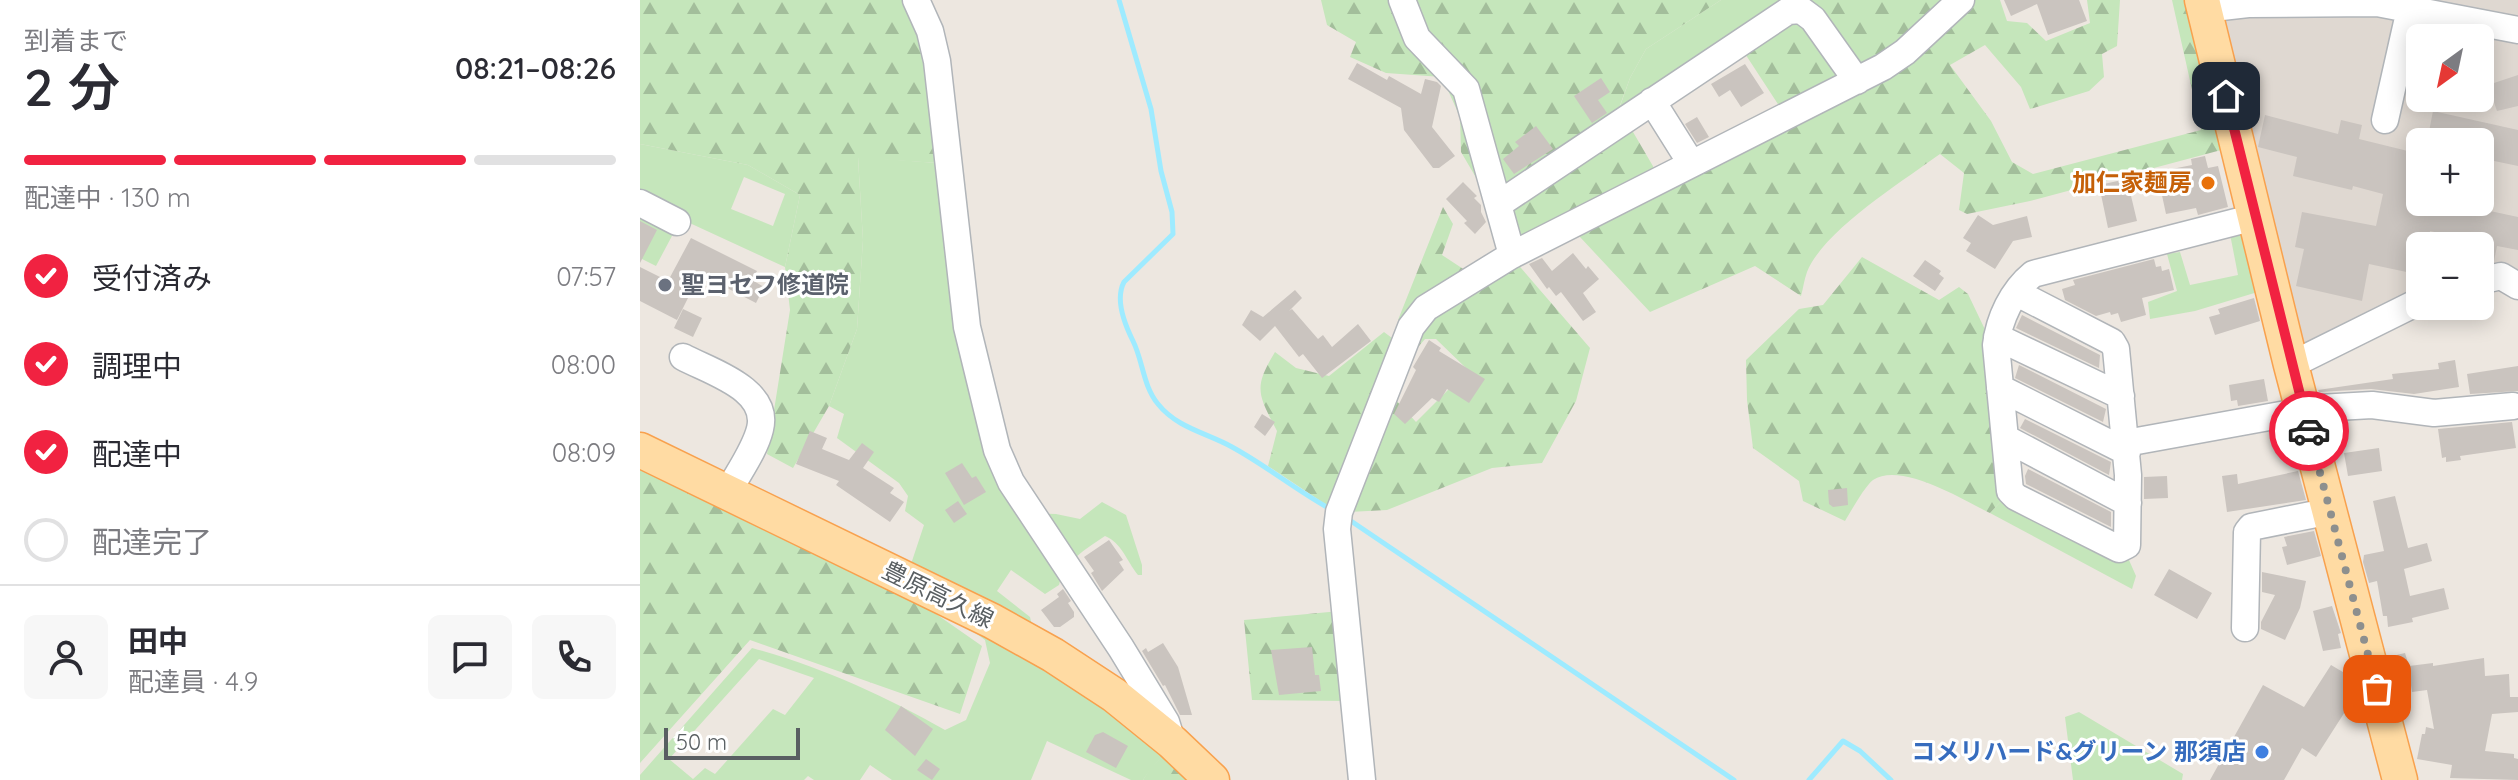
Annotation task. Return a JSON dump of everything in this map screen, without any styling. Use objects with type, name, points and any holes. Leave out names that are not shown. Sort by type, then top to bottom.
[{"type":"main road","points":[[2203,4],[2291,365],[2400,780]]},
{"type":"main road","name":"豊原高久線","points":[[640,450],[992,621],[1053,655],[1114,695],[1172,742],[1212,780]]},
{"type":"street","points":[[916,0],[930,31],[937,61],[967,327],[997,450],[1011,482],[1166,722],[1172,742]]},
{"type":"street","points":[[1402,0],[1417,38],[1466,89],[1512,255]]},
{"type":"street","points":[[1362,780],[1337,529],[1343,497],[1411,327],[1436,300],[1512,255],[1857,81],[1905,52],[1961,0]]},
{"type":"street","points":[[2203,4],[2377,3],[2518,30]]},
{"type":"street","points":[[2385,120],[2410,9]]},
{"type":"street","points":[[1499,204],[1788,11],[1801,10],[1813,19],[1857,81]]},
{"type":"street","points":[[1652,101],[1691,163]]},
{"type":"street","points":[[640,203],[677,222]]},
{"type":"street","points":[[2017,293],[2112,342],[2116,349],[2128,503],[2127,545],[2119,549],[2016,497],[2010,491],[1997,337],[2004,314],[2017,293],[2033,274],[2255,217]]},
{"type":"street","points":[[2494,278],[2501,276],[2518,286]]},
{"type":"street","points":[[2291,365],[2406,308]]},
{"type":"street","points":[[1997,337],[2121,396]]},
{"type":"street","points":[[683,357],[749,392],[761,411],[760,430],[728,492]]},
{"type":"street","points":[[2000,388],[2126,448],[2303,410],[2372,405],[2434,413],[2513,406]]},
{"type":"street","points":[[2005,438],[2128,503]]},
{"type":"street","points":[[2245,628],[2247,532],[2251,527],[2331,511]]},
{"type":"shaded area","points":[[2217,0],[2518,0],[2518,273],[2494,274],[2494,232],[2406,232],[2406,299],[2304,346]]},
{"type":"green space","points":[[640,0],[912,0],[926,35],[938,163],[858,158],[863,240],[857,329],[829,406],[793,468],[767,454],[790,310],[785,267],[800,195],[748,165],[640,144]]},
{"type":"green space","points":[[1321,0],[1721,0],[1646,49],[1630,78],[1619,108],[1664,185],[1791,124],[1740,46],[1781,0],[2000,0],[2007,21],[2027,23],[2046,41],[2090,23],[2087,0],[2120,0],[2117,46],[2102,54],[2104,77],[2089,91],[2030,109],[2021,87],[1985,45],[1950,65],[1991,121],[2012,162],[2033,174],[2201,130],[2172,0],[2191,0],[2225,149],[2030,201],[1967,214],[1959,210],[1964,173],[1940,154],[1866,208],[1829,240],[1807,272],[1801,296],[1755,266],[1650,312],[1566,222],[1515,244],[1461,152],[1460,117],[1442,77],[1386,73],[1350,57],[1356,42],[1327,25]]},
{"type":"green space","points":[[1721,0],[1781,0],[1619,109],[1630,78],[1646,49]]},
{"type":"green space","points":[[640,144],[748,165],[800,195],[785,267],[681,219],[656,266],[640,258]],"holes":[[[744,177],[785,194],[773,226],[731,209]]]},
{"type":"green space","points":[[858,157],[937,163],[957,255],[1025,513],[1080,519],[1102,502],[1126,515],[1142,565],[1142,575],[1138,575],[1116,543],[1105,536],[1077,556],[1066,569],[1059,585],[1045,594],[1011,570],[997,591],[1030,617],[1033,630],[1082,690],[1167,753],[1143,780],[1131,780],[1047,741],[1031,780],[892,780],[870,765],[860,780],[814,780],[808,776],[804,780],[640,780],[640,775],[752,648],[851,683],[945,730],[966,720],[990,663],[985,640],[932,600],[911,564],[924,525],[905,511],[908,496],[899,483],[837,438],[844,414],[829,406],[857,329],[863,240]],"holes":[[[759,659],[814,678],[785,715],[773,709],[715,774],[705,768],[693,779],[669,759]]]},
{"type":"green space","points":[[1443,207],[1453,224],[1442,255],[1480,280],[1515,261],[1590,348],[1576,401],[1542,463],[1492,468],[1387,510],[1349,512],[1325,504],[1268,466],[1277,431],[1262,399],[1263,374],[1275,352],[1296,368],[1329,376],[1384,332],[1392,338],[1394,398],[1416,422],[1468,370],[1436,339],[1425,339],[1413,353],[1414,334],[1398,320]]},
{"type":"green space","points":[[2246,227],[2261,291],[2195,311],[2150,319],[2148,302],[2177,291],[2167,254],[2180,252],[2190,285],[2238,275],[2229,229]]},
{"type":"green space","points":[[1862,257],[1939,300],[1959,287],[1968,294],[1990,340],[2007,495],[1990,513],[1933,485],[1900,475],[1885,475],[1870,483],[1845,521],[1803,501],[1799,481],[1753,448],[1746,360],[1799,309],[1823,305]]},
{"type":"green space","points":[[640,465],[906,593],[982,646],[960,714],[750,640],[640,763]]},
{"type":"green space","points":[[2007,495],[2129,560],[2136,576],[2132,589],[1990,513]]},
{"type":"green space","points":[[1340,611],[1348,701],[1252,700],[1244,620]]},
{"type":"green space","points":[[2079,712],[2183,774],[2182,780],[2073,780],[2065,717]]},
{"type":"green space","points":[[1167,753],[1195,780],[1143,780],[1151,767]]},
{"type":"building","points":[[2004,0],[2079,0],[2087,21],[2048,35],[2037,4],[2011,16]]},
{"type":"building","points":[[1357,63],[1421,94],[1425,79],[1437,82],[1441,86],[1432,127],[1455,156],[1439,168],[1433,168],[1404,130],[1401,108],[1348,79]]},
{"type":"building","points":[[1745,64],[1764,93],[1741,107],[1730,90],[1719,97],[1711,84]]},
{"type":"building","points":[[2518,75],[2518,106],[2497,111],[2494,83]]},
{"type":"building","points":[[1601,78],[1610,92],[1598,100],[1607,113],[1592,123],[1574,96]]},
{"type":"building","points":[[2433,112],[2437,112],[2518,130],[2518,166],[2494,161],[2494,128],[2430,128]]},
{"type":"building","points":[[2265,115],[2338,134],[2341,120],[2362,125],[2359,139],[2406,151],[2406,216],[2494,216],[2494,212],[2518,217],[2518,250],[2497,246],[2494,261],[2494,232],[2406,232],[2406,272],[2369,264],[2362,301],[2296,286],[2304,249],[2295,247],[2302,212],[2376,226],[2383,194],[2293,176],[2297,157],[2258,147]]},
{"type":"building","points":[[1697,117],[1709,137],[1697,143],[1685,124]]},
{"type":"building","points":[[1536,126],[1553,149],[1514,174],[1503,159],[1519,146],[1515,142]]},
{"type":"building","points":[[2205,156],[2208,168],[2218,166],[2228,207],[2198,215],[2196,208],[2166,214],[2157,172],[2192,165],[2191,159]]},
{"type":"building","points":[[2127,179],[2137,221],[2108,228],[2099,185]]},
{"type":"building","points":[[1463,182],[1477,196],[1474,198],[1481,205],[1486,222],[1475,234],[1446,199]]},
{"type":"building","points":[[1978,215],[1993,225],[2027,216],[2032,237],[2013,241],[1995,269],[1966,251],[1971,243],[1963,238]]},
{"type":"building","name":"聖ヨセフ修道院","points":[[640,221],[657,230],[640,263]]},
{"type":"building","name":"聖ヨセフ修道院","points":[[691,238],[757,271],[752,280],[764,287],[756,303],[700,274],[677,320],[640,301],[640,267],[668,281]]},
{"type":"building","points":[[1573,253],[1599,279],[1583,293],[1596,312],[1583,321],[1561,292],[1556,296],[1549,287],[1547,289],[1529,264],[1542,258],[1552,271]]},
{"type":"building","points":[[2154,259],[2156,267],[2161,266],[2162,271],[2169,269],[2174,290],[2142,298],[2146,315],[2121,322],[2118,313],[2096,316],[2065,300],[2062,289],[2075,285],[2073,280]]},
{"type":"building","points":[[1925,260],[1941,271],[1939,274],[1944,278],[1935,291],[1913,276]]},
{"type":"building","points":[[1295,290],[1302,298],[1289,311],[1292,309],[1318,339],[1323,335],[1332,347],[1358,324],[1371,341],[1322,378],[1303,354],[1299,357],[1275,326],[1260,341],[1242,325],[1251,310],[1263,317]]},
{"type":"building","points":[[2254,298],[2260,321],[2215,335],[2209,317],[2220,314],[2218,309]]},
{"type":"building","points":[[683,309],[702,318],[693,337],[674,328]]},
{"type":"building","points":[[2022,315],[2100,355],[2099,368],[2016,328]]},
{"type":"building","points":[[1429,340],[1441,348],[1439,351],[1485,379],[1469,403],[1447,389],[1439,402],[1432,398],[1405,424],[1394,414],[1416,370],[1413,367]]},
{"type":"building","points":[[2455,360],[2459,387],[2414,394],[2371,389],[2318,390],[2393,379],[2392,374],[2439,369],[2438,363]]},
{"type":"building","points":[[2019,365],[2106,409],[2103,422],[2015,378]]},
{"type":"building","points":[[2518,366],[2518,391],[2470,394],[2467,374]]},
{"type":"building","points":[[2264,379],[2268,401],[2238,406],[2237,400],[2231,401],[2229,385]]},
{"type":"building","points":[[1262,414],[1275,422],[1265,436],[1254,427]]},
{"type":"building","points":[[2025,419],[2111,462],[2109,475],[2020,428]]},
{"type":"building","points":[[2512,422],[2516,448],[2460,456],[2461,460],[2446,462],[2446,457],[2442,458],[2438,429]]},
{"type":"building","points":[[810,431],[827,438],[822,449],[849,460],[862,443],[874,452],[863,468],[894,488],[890,493],[904,502],[890,522],[836,485],[839,481],[796,464]]},
{"type":"building","points":[[2379,448],[2382,471],[2348,476],[2344,453]]},
{"type":"building","points":[[962,463],[972,478],[976,476],[986,492],[964,505],[945,473]]},
{"type":"building","points":[[2028,469],[2111,512],[2111,527],[2026,484]]},
{"type":"building","points":[[2298,471],[2306,500],[2227,512],[2222,476],[2237,474],[2238,484]]},
{"type":"building","points":[[2167,476],[2168,498],[2144,499],[2144,477]]},
{"type":"building","points":[[1847,488],[1848,505],[1833,507],[1829,504],[1828,490]]},
{"type":"building","points":[[2395,496],[2408,548],[2427,543],[2432,561],[2404,569],[2410,596],[2444,588],[2449,609],[2388,627],[2377,581],[2369,583],[2363,562],[2364,555],[2384,551],[2373,501]]},
{"type":"building","points":[[958,501],[967,514],[954,523],[945,510]]},
{"type":"building","points":[[2314,531],[2321,556],[2287,565],[2282,547],[2287,546],[2284,537]]},
{"type":"building","points":[[1109,540],[1123,560],[1119,562],[1124,570],[1102,591],[1084,557]]},
{"type":"building","points":[[2169,569],[2212,593],[2197,619],[2154,595]]},
{"type":"building","points":[[2262,572],[2306,581],[2300,608],[2285,640],[2261,629],[2261,622],[2275,595],[2262,592]]},
{"type":"building","points":[[1063,589],[1071,601],[1068,603],[1074,617],[1060,627],[1054,627],[1041,610],[1059,597],[1057,594]]},
{"type":"building","points":[[2332,606],[2341,633],[2338,634],[2341,648],[2323,651],[2313,611]]},
{"type":"building","points":[[1163,643],[1178,667],[1192,715],[1180,715],[1165,685],[1142,651],[1146,648],[1148,652]]},
{"type":"building","points":[[1312,647],[1315,675],[1319,675],[1321,691],[1279,695],[1271,650]]},
{"type":"building","points":[[2405,653],[2409,666],[2433,663],[2433,666],[2484,658],[2485,676],[2509,674],[2510,697],[2518,697],[2518,712],[2492,714],[2485,751],[2514,754],[2514,758],[2518,759],[2518,780],[2450,778],[2452,765],[2417,759],[2422,734],[2425,734],[2426,727],[2434,729],[2427,690],[2412,692],[2409,672],[2393,676],[2388,657]]},
{"type":"building","name":"コメリハード&グリーン 那須店","points":[[2331,665],[2353,678],[2357,693],[2316,757],[2302,748],[2284,780],[2210,780],[2263,685],[2304,707]]},
{"type":"building","points":[[901,706],[933,729],[915,756],[885,730]]},
{"type":"building","points":[[1103,732],[1128,746],[1116,768],[1086,752],[1095,735]]},
{"type":"building","points":[[926,759],[940,769],[932,780],[917,770]]},
{"type":"waterway","points":[[1119,0],[1151,109],[1161,171],[1172,212],[1173,234],[1124,282],[1120,296],[1124,320],[1149,389],[1158,404],[1174,419],[1245,454],[1332,510]]},
{"type":"waterway","points":[[1348,519],[1734,780]]},
{"type":"waterway","points":[[1809,780],[1843,741],[1860,751],[1891,780]]},
{"type":"way so far","points":[[2309,431],[2377,689]]},
{"type":"place","name":"加仁家麺房","points":[[2208,183]]},
{"type":"place","name":"聖ヨセフ修道院","points":[[665,285]]},
{"type":"place","name":"コメリハード&グリーン 那須店","points":[[2262,752]]},
{"type":"route","points":[[2226,96],[2309,431]]}]
